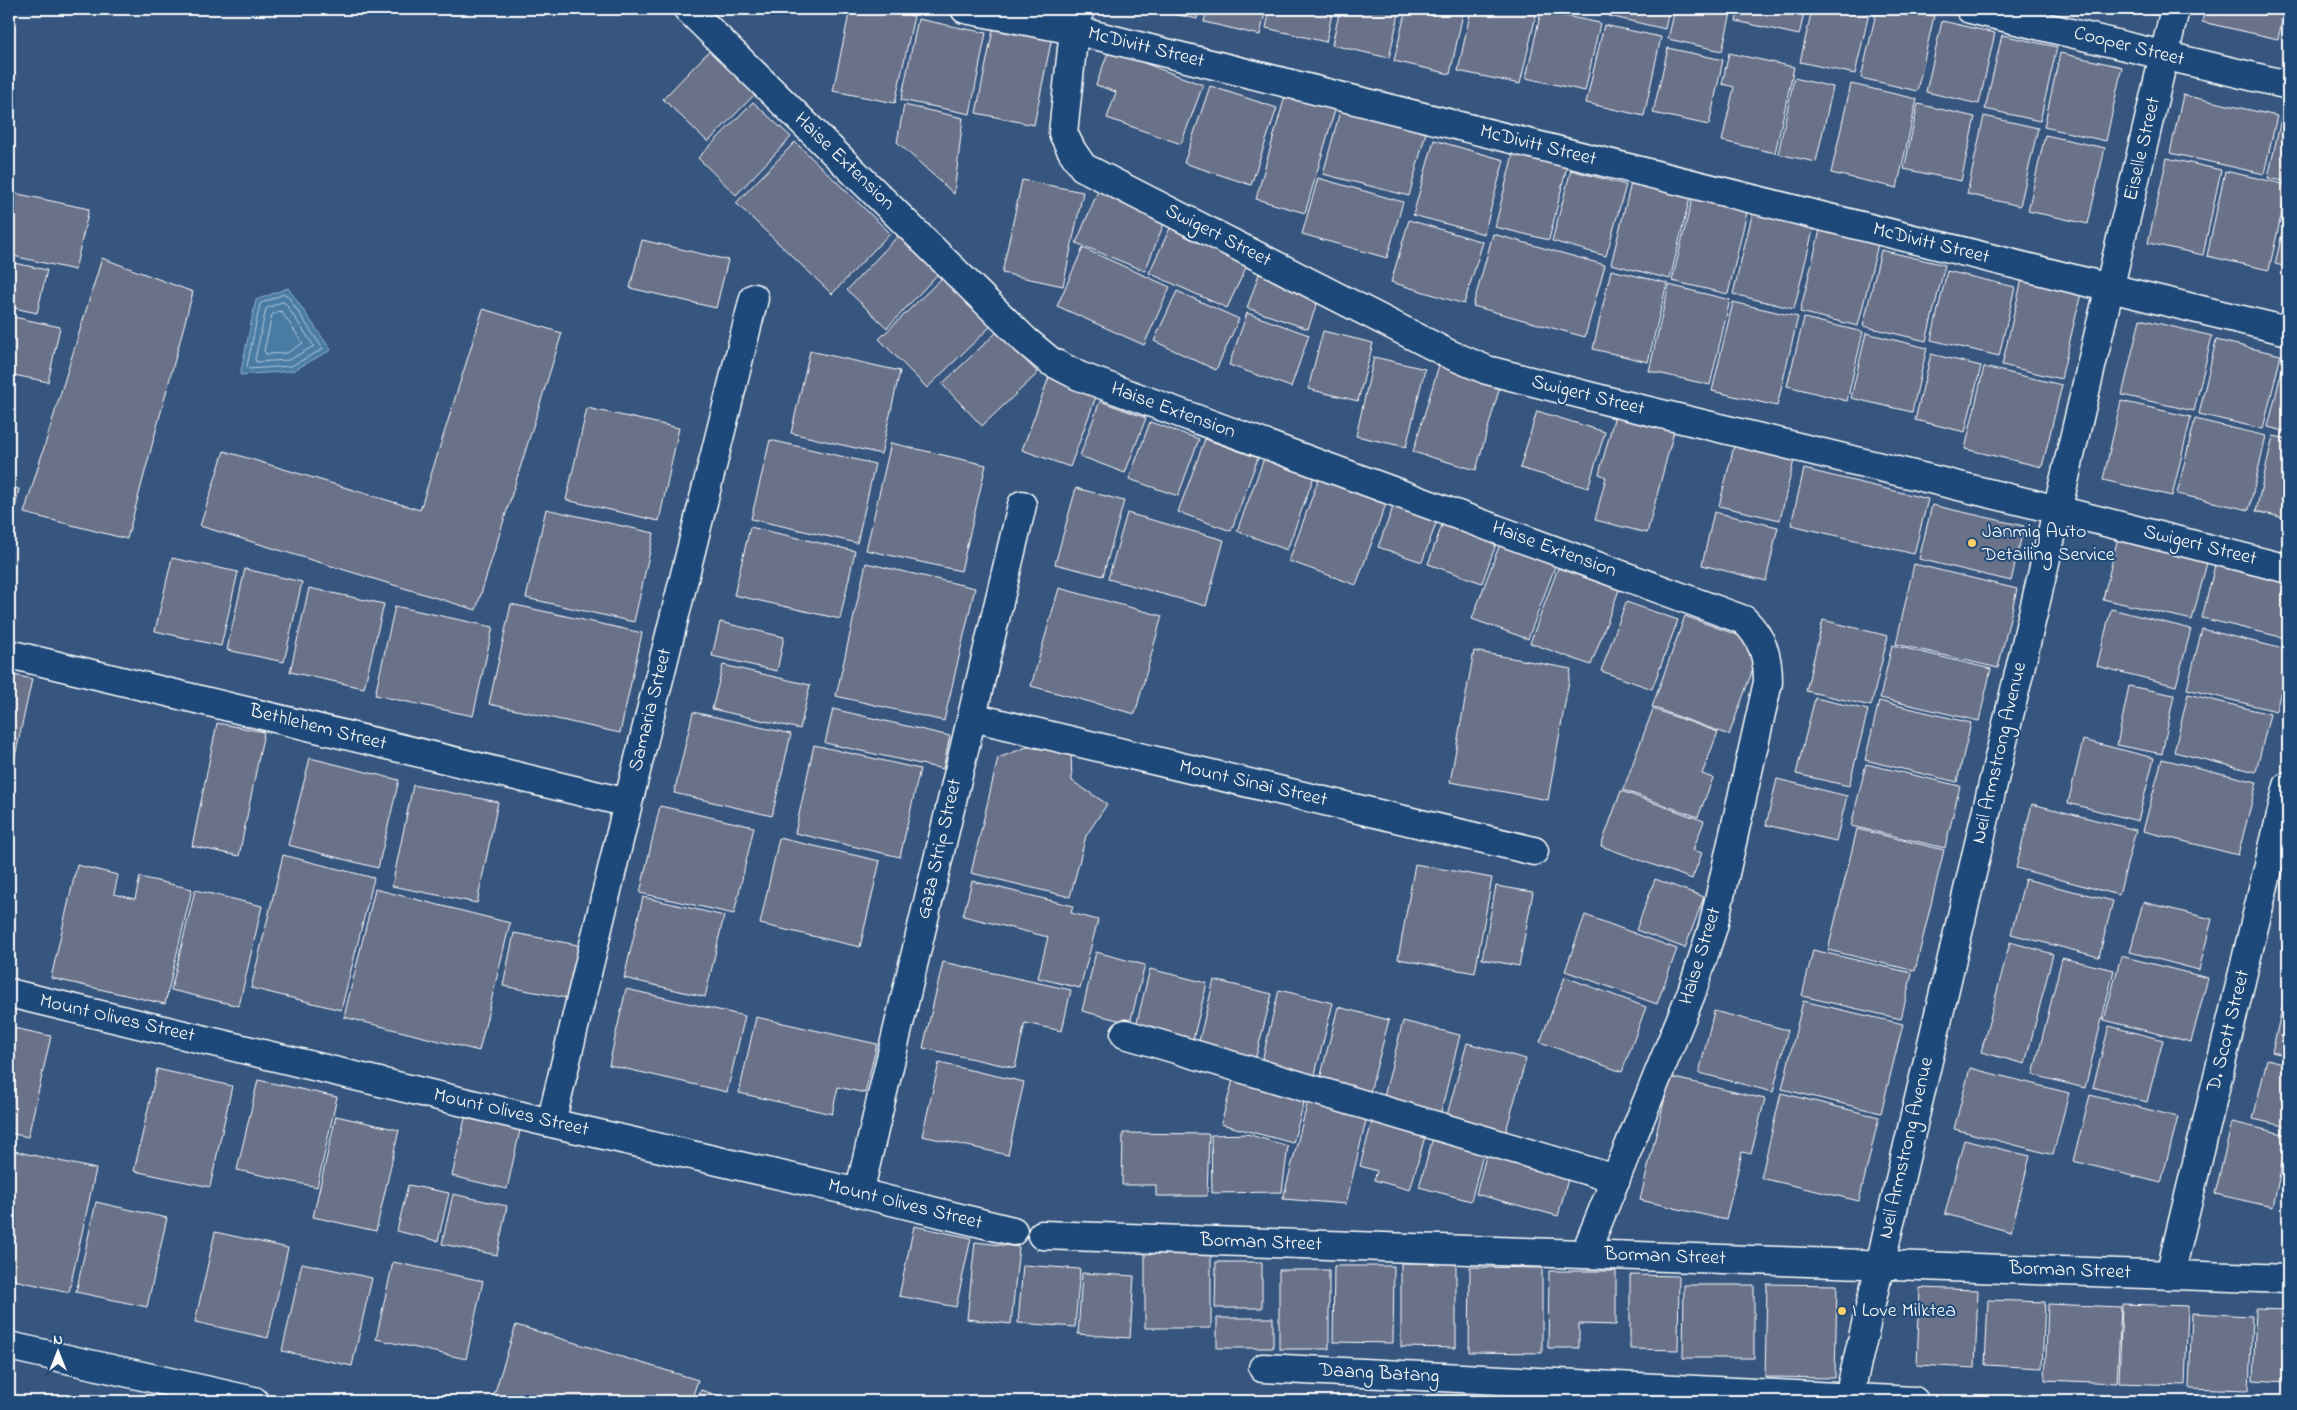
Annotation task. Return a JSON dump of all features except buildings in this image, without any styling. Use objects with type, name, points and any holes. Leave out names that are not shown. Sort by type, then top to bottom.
[{"type":"street","name":"Haise Extension","points":[[688,9],[1019,334],[1050,361],[1079,376],[1744,620],[1756,632],[1763,644]]},
{"type":"street","name":"McDivitt Street","points":[[966,9],[1077,19],[2110,288]]},
{"type":"street","name":"Cooper Street","points":[[1970,9],[2288,85]]},
{"type":"street","name":"Eiselle Street","points":[[2110,288],[2175,9]]},
{"type":"street","name":"Swigert Street","points":[[1077,19],[1063,133],[1072,152],[1083,167],[1449,354],[1487,370],[1616,404],[2058,510],[2288,569]]},
{"type":"street","points":[[2110,288],[2288,331]]},
{"type":"street","name":"Neil Armstrong Avenue","points":[[1848,1399],[2110,288]]},
{"type":"street","name":"Samaria Srteet","points":[[551,1123],[628,803],[754,298]]},
{"type":"street","name":"Gaza Strip Street","points":[[859,1193],[1022,505]]},
{"type":"street","name":"Haise Street","points":[[1585,1254],[1691,994],[1713,927],[1768,682],[1768,662],[1763,644]]},
{"type":"street","name":"Bethlehem Street","points":[[9,654],[628,803]]},
{"type":"street","name":"Mount Sinai Street","points":[[972,717],[1534,851]]},
{"type":"street","name":"D. Scott Street","points":[[2170,1275],[2288,786]]},
{"type":"street","name":"Mount Olives Street","points":[[9,993],[1013,1231]]},
{"type":"street","points":[[1125,1034],[1616,1179]]},
{"type":"street","name":"Borman Street","points":[[1042,1235],[2288,1279]]},
{"type":"street","points":[[9,1346],[254,1401]]},
{"type":"street","name":"Daang Batang","points":[[1263,1368],[1914,1401]]},
{"type":"water","points":[[288,288],[331,350],[292,371],[240,375],[256,300]]},
{"type":"place","name":"Janmig Auto Detailing Service","points":[[1972,543]]},
{"type":"place","name":"I Love Milktea","points":[[1842,1311]]}]
